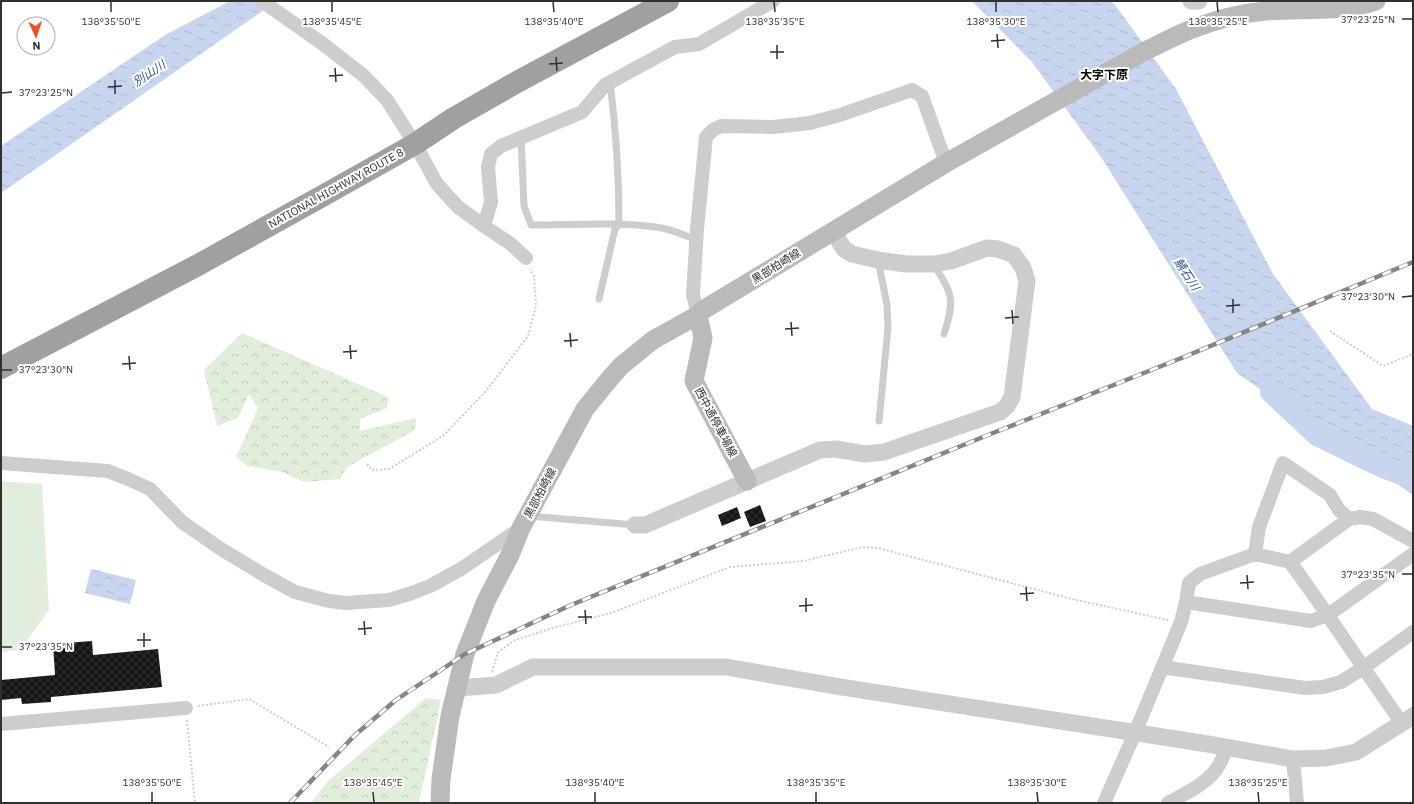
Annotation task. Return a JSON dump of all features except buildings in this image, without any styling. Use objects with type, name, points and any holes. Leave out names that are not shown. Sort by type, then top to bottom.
[{"type":"highway","name":"NATIONAL HIGHWAY ROUTE 8","points":[[1,368],[198,265],[415,144],[454,118],[517,82],[668,1]]},
{"type":"main road","name":"黒部柏崎線","points":[[440,803],[441,779],[450,716],[466,654],[482,611],[510,555],[524,522],[585,409],[621,366],[653,340],[698,315],[703,310],[946,163],[1146,51],[1193,28],[1236,16],[1264,6],[1323,9],[1346,7],[1376,1]]},
{"type":"main road","name":"西中通停車場線","points":[[698,315],[703,338],[694,381],[747,481]]},
{"type":"street","points":[[262,1],[290,20],[364,76],[387,100],[415,144],[437,184],[458,207],[511,244],[526,258]]},
{"type":"street","points":[[484,226],[491,202],[488,167],[491,154],[501,146],[582,112],[604,85],[675,47],[698,44],[773,1]]},
{"type":"street","points":[[1191,1],[1199,1]]},
{"type":"street","points":[[698,315],[693,295],[697,240],[706,137],[713,130],[721,126],[773,127],[810,123],[840,115],[912,90],[922,96],[946,163]]},
{"type":"street","points":[[635,525],[645,525],[820,450],[836,450],[865,454],[884,452],[1000,412],[1007,406],[1012,396],[1027,281],[1023,268],[1014,255],[998,249],[987,248],[934,264],[906,264],[852,254],[844,249],[833,231]]},
{"type":"street","points":[[1,463],[108,471],[128,479],[150,489],[182,522],[221,549],[264,575],[295,592],[329,601],[346,603],[389,600],[430,586],[461,569],[524,522]]},
{"type":"street","points":[[1255,554],[1258,527],[1283,463],[1330,495],[1339,510],[1349,519]]},
{"type":"street","points":[[1290,562],[1349,519],[1360,517],[1373,519],[1413,541]]},
{"type":"street","points":[[458,688],[496,685],[533,667],[726,667],[842,687],[1136,732],[1294,759],[1326,758],[1356,752],[1407,719],[1363,668],[1328,615],[1290,562],[1255,554],[1200,574],[1189,583],[1181,622],[1136,732],[1104,803]]},
{"type":"street","points":[[1186,602],[1311,621],[1328,615],[1413,554]]},
{"type":"street","points":[[1162,667],[1305,688],[1323,687],[1341,682],[1413,632]]},
{"type":"street","points":[[1,724],[186,708]]},
{"type":"street","points":[[1168,803],[1212,776],[1227,747]]},
{"type":"street","points":[[1294,759],[1297,803]]},
{"type":"lane","points":[[599,299],[615,229],[619,225],[616,123],[610,82]]},
{"type":"lane","points":[[521,137],[524,206],[531,225],[619,225],[662,228],[672,230],[697,240]]},
{"type":"lane","points":[[878,260],[887,305],[888,328],[879,421]]},
{"type":"lane","points":[[934,264],[948,289],[952,304],[944,334]]},
{"type":"lane","points":[[524,522],[635,525]]},
{"type":"path","points":[[367,464],[372,470],[389,469],[443,436],[486,390],[528,336],[536,306],[534,276],[526,258]]},
{"type":"path","points":[[1330,331],[1382,366],[1413,354]]},
{"type":"path","points":[[496,685],[491,678],[492,666],[498,652],[515,640],[552,628],[611,614],[730,567],[803,561],[863,547],[878,548],[985,577],[1114,609],[1181,622]]},
{"type":"path","points":[[195,803],[186,708],[249,699],[329,747]]},
{"type":"green space","points":[[242,333],[388,397],[387,408],[360,419],[360,431],[416,418],[415,430],[347,467],[340,479],[304,482],[282,472],[247,466],[236,457],[258,408],[249,394],[238,418],[217,426],[204,370]]},
{"type":"green space","points":[[1,481],[42,484],[49,610],[20,650],[1,652]]},
{"type":"green space","points":[[426,698],[441,700],[419,803],[311,803],[328,781]]},
{"type":"water","name":"別山川","points":[[230,1],[277,1],[1,193],[1,146],[165,35]]},
{"type":"water","points":[[972,1],[1110,1],[1115,5],[1176,89],[1273,274],[1372,409],[1413,426],[1413,495],[1237,373],[1101,157],[1032,62]]},
{"type":"water","points":[[91,569],[136,580],[130,604],[85,593]]},
{"type":"waterway","name":"鯖石川","points":[[1271,392],[1317,435],[1385,468],[1413,478]]},
{"type":"railway","points":[[290,803],[355,735],[396,700],[465,654],[571,605],[983,437],[1179,359],[1413,262]]},
{"type":"district","name":"大字下原","points":[[1104,74]]}]
